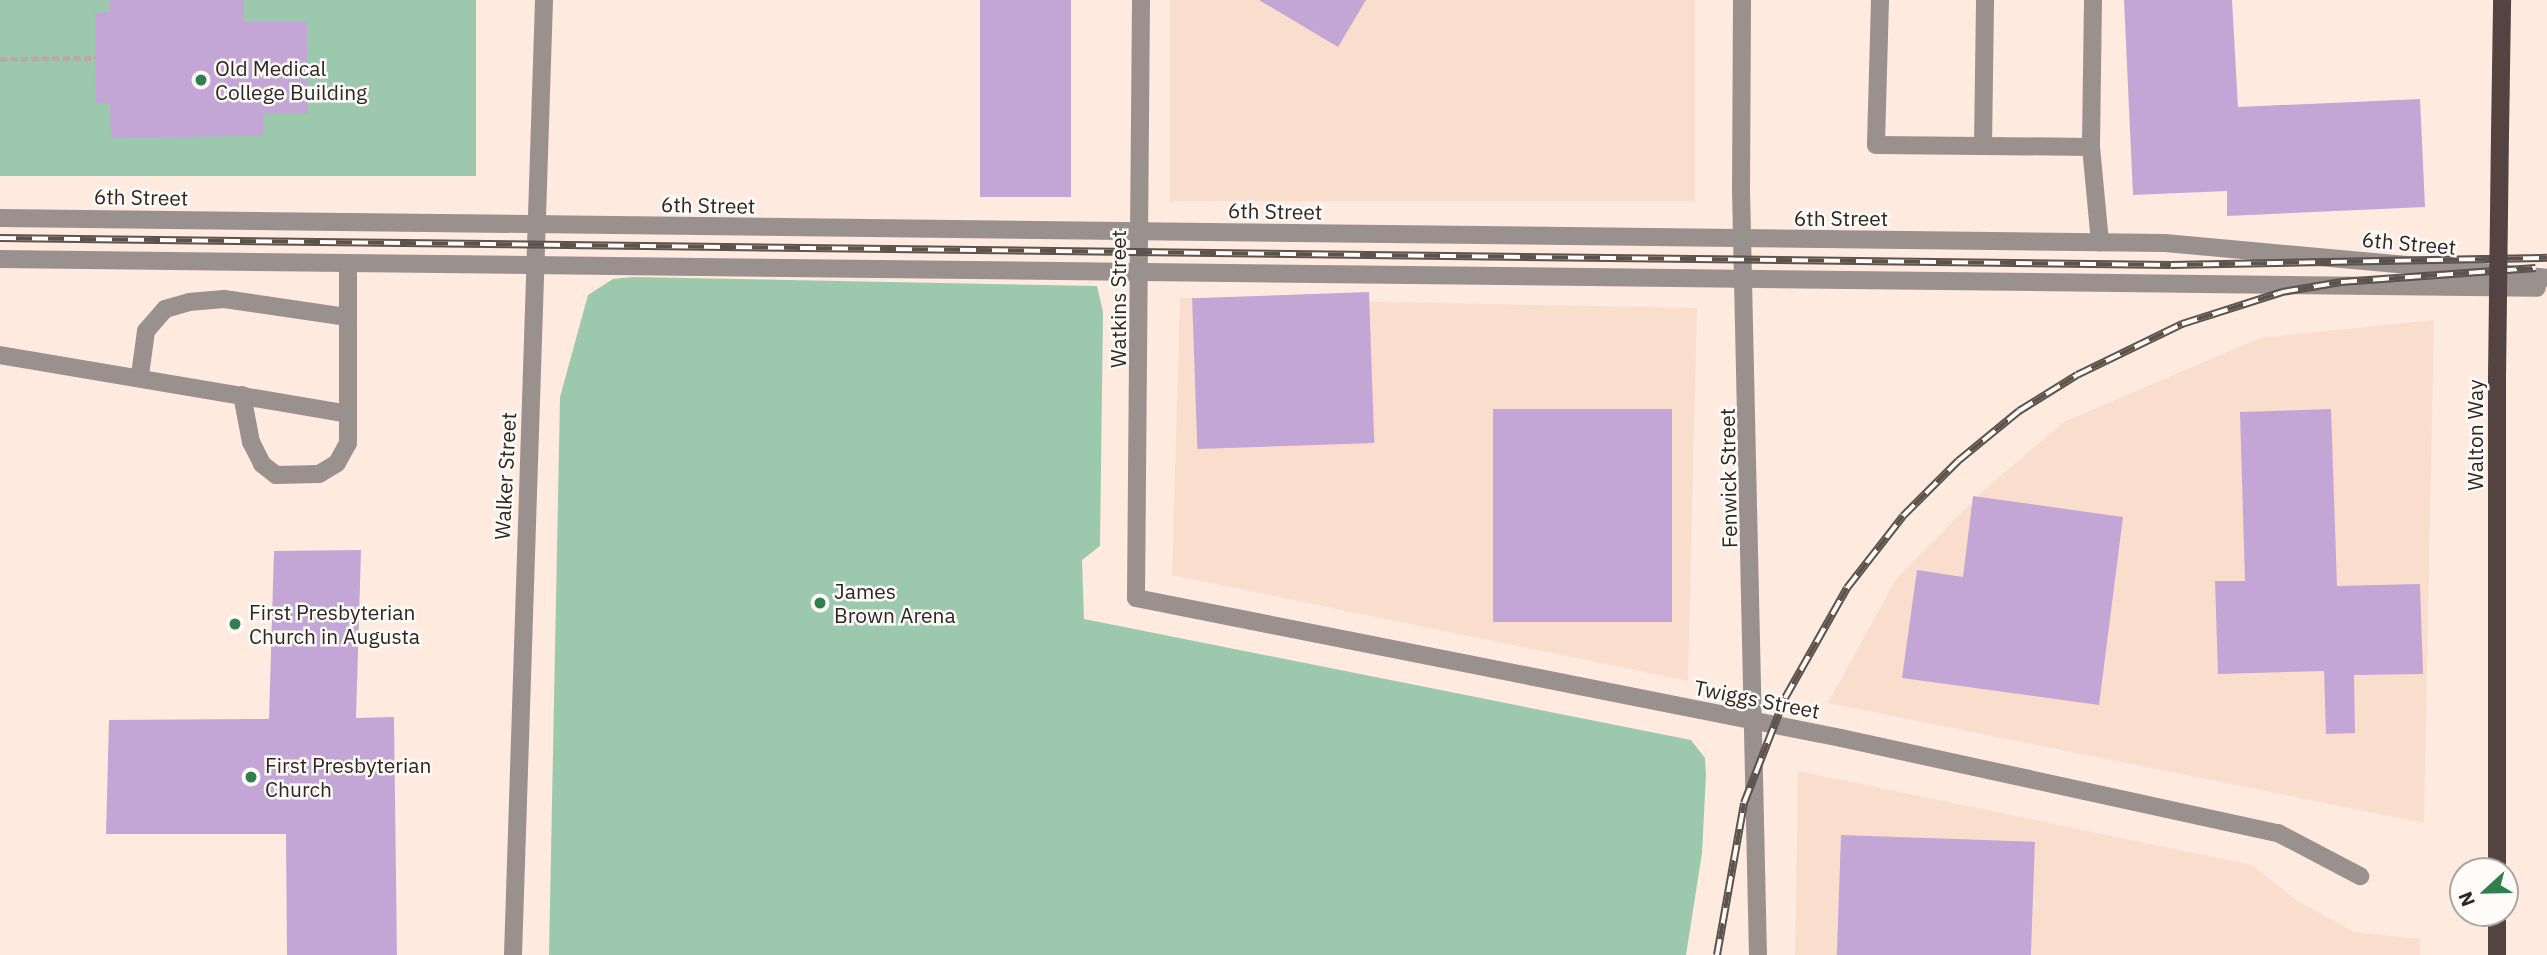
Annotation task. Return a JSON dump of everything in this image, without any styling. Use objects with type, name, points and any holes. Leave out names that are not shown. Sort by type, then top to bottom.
[{"type":"main road","name":"Walton Way","points":[[2497,857],[2497,378],[2502,0]]},
{"type":"main road","points":[[2497,927],[2497,955]]},
{"type":"street","name":"Walker Street","points":[[513,955],[544,0]]},
{"type":"street","name":"Watkins Street","points":[[1136,598],[1141,275],[1141,0]]},
{"type":"street","name":"Fenwick Street","points":[[1742,0],[1743,240],[1756,722],[1758,955]]},
{"type":"street","points":[[1880,0],[1875,145],[2091,148]]},
{"type":"street","points":[[1983,146],[1985,0]]},
{"type":"street","points":[[2093,0],[2091,148],[2099,243]]},
{"type":"street","name":"6th Street","points":[[0,218],[2165,243],[2547,278]]},
{"type":"street","name":"6th Street","points":[[0,259],[348,266],[1746,282],[2547,288]]},
{"type":"street","points":[[242,395],[251,442],[262,464],[276,475],[319,474],[337,463],[348,443],[348,266]]},
{"type":"street","points":[[140,375],[146,331],[166,309],[189,302],[224,299],[348,317]]},
{"type":"street","points":[[0,355],[140,375],[348,414]]},
{"type":"street","name":"Twiggs Street","points":[[1136,598],[1756,722],[2278,833],[2360,876]]},
{"type":"path","points":[[0,59],[95,58]]},
{"type":"shaded area","points":[[1170,0],[1695,0],[1695,201],[1170,201]]},
{"type":"shaded area","points":[[1180,298],[1697,308],[1688,681],[1172,575]]},
{"type":"shaded area","points":[[2434,320],[2424,823],[1828,703],[1896,579],[1985,489],[2064,422],[2260,338]]},
{"type":"shaded area","points":[[1798,771],[2252,865],[2296,900],[2354,932],[2420,939],[2420,955],[1795,955]]},
{"type":"green space","points":[[0,0],[476,0],[476,176],[0,176]]},
{"type":"green space","name":"James Brown Arena","points":[[633,277],[1097,286],[1103,312],[1100,546],[1082,560],[1084,619],[1691,740],[1705,758],[1706,775],[1702,853],[1686,955],[549,955],[560,397],[588,295],[613,279]]},
{"type":"building","name":"Old Medical College Building","points":[[110,0],[244,0],[244,22],[307,22],[308,113],[263,113],[263,136],[111,138],[110,103],[96,103],[95,58],[95,13],[110,12]]},
{"type":"building","points":[[980,0],[1071,0],[1071,197],[980,197]]},
{"type":"building","points":[[1259,0],[1366,0],[1338,47]]},
{"type":"building","points":[[2124,0],[2232,0],[2238,107],[2420,99],[2425,207],[2227,216],[2227,191],[2133,195]]},
{"type":"building","points":[[1369,292],[1374,443],[1197,449],[1192,298]]},
{"type":"building","points":[[1493,409],[1672,409],[1672,622],[1493,622]]},
{"type":"building","points":[[2331,409],[2337,586],[2420,584],[2423,674],[2354,675],[2355,733],[2326,734],[2324,671],[2218,674],[2215,581],[2245,581],[2240,412]]},
{"type":"building","points":[[1973,496],[2123,517],[2099,705],[1902,678],[1917,570],[1963,577]]},
{"type":"building","name":"First Presbyterian Church","points":[[361,550],[356,718],[394,717],[397,955],[287,955],[286,834],[106,834],[109,720],[269,719],[274,551]]},
{"type":"building","points":[[1841,835],[2035,842],[2031,955],[1837,955]]},
{"type":"railway","points":[[0,238],[2171,265],[2547,258]]},
{"type":"railway","points":[[1717,955],[1744,803],[1785,698],[1847,588],[1903,516],[1958,461],[2019,411],[2077,375],[2182,324],[2282,292],[2341,282],[2535,268]]},
{"type":"place","name":"Old Medical College Building","points":[[201,80]]},
{"type":"place","name":"James Brown Arena","points":[[820,603]]},
{"type":"place","name":"First Presbyterian Church in Augusta","points":[[235,624]]},
{"type":"place","name":"First Presbyterian Church","points":[[251,777]]}]
